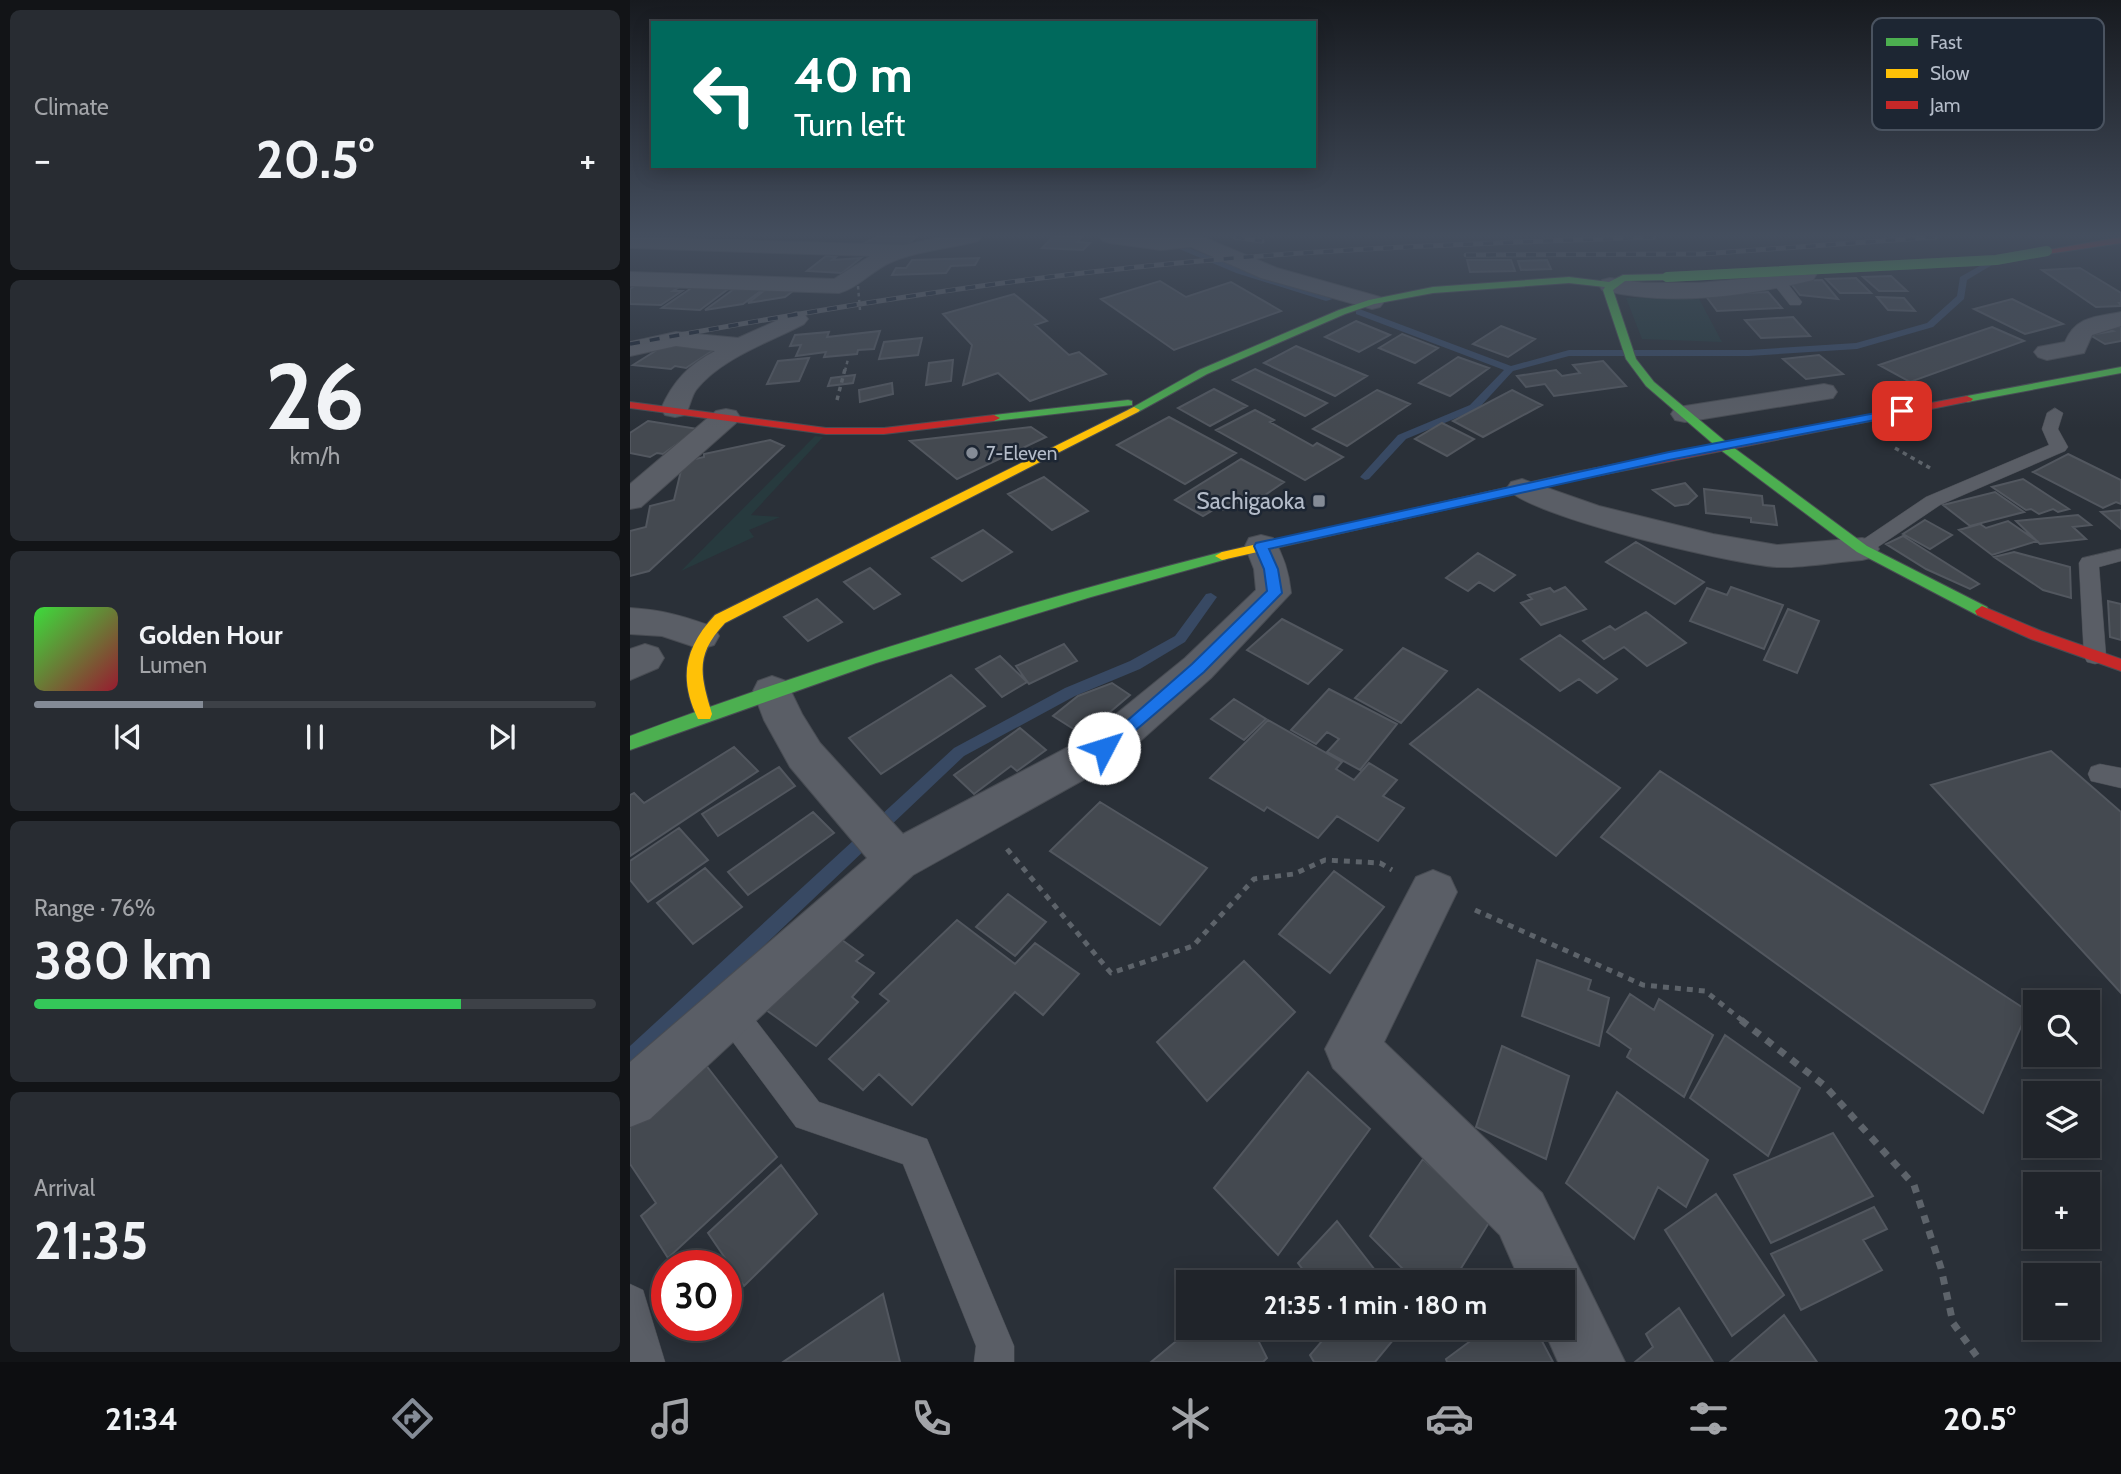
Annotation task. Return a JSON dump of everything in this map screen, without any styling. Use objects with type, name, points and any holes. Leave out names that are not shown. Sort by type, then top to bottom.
[{"type":"street","points":[[1359,301],[1367,303]]},
{"type":"street","points":[[704,714],[693,678],[695,652],[701,636],[720,619],[1099,429],[1203,372],[1342,312],[1379,301]]},
{"type":"street","points":[[1611,301],[1631,359],[1650,384],[1723,445],[1862,549],[1977,609],[2036,635],[2121,665]]},
{"type":"street","points":[[675,409],[682,390],[698,374],[742,346],[796,319]]},
{"type":"street","points":[[2047,352],[2075,348],[2082,331],[2121,319]]},
{"type":"street","points":[[630,348],[676,339],[742,346]]},
{"type":"street","points":[[630,743],[704,714],[1002,617],[1131,579],[1261,546],[1723,445],[2121,370]]},
{"type":"street","points":[[1685,414],[1824,392]]},
{"type":"street","points":[[630,405],[826,430],[884,431],[1095,408],[1150,399]]},
{"type":"street","points":[[630,500],[726,416]]},
{"type":"street","points":[[1522,488],[1557,504],[1590,514],[1751,552],[1777,556],[1862,549]]},
{"type":"street","points":[[630,1099],[729,1012],[882,842],[979,816],[1023,789],[1104,748],[1198,668],[1274,593],[1271,569],[1261,546]]},
{"type":"street","points":[[630,621],[665,623],[701,636]]},
{"type":"street","points":[[772,691],[784,720],[805,755],[882,842]]},
{"type":"street","points":[[1433,892],[1352,1049],[1521,1214],[1548,1270]]},
{"type":"street","points":[[1575,1326],[1592,1362]]},
{"type":"lane","points":[[1862,549],[1933,501],[2059,447],[2050,429],[2055,413]]},
{"type":"lane","points":[[2095,656],[2089,563],[2121,555]]},
{"type":"lane","points":[[729,1012],[808,1115],[915,1151],[995,1346],[994,1362]]},
{"type":"lane","points":[[630,1303],[645,1362]]},
{"type":"path","points":[[859,301],[860,310]]},
{"type":"path","points":[[841,387],[848,359]]},
{"type":"path","points":[[1891,445],[1935,471]]},
{"type":"path","points":[[979,816],[1111,973],[1193,946],[1254,879],[1294,874],[1325,860],[1380,863],[1433,892],[1643,985],[1705,991],[1825,1086],[1914,1185],[1941,1268],[1953,1323],[1981,1362]]},
{"type":"green space","points":[[1627,301],[1700,301],[1722,342],[1642,339]]},
{"type":"green space","points":[[815,436],[823,437],[751,515],[780,517],[749,530],[754,537],[681,571]]},
{"type":"building","points":[[630,301],[668,301],[661,305],[630,304]]},
{"type":"building","points":[[673,301],[713,301],[700,310],[662,308]]},
{"type":"building","points":[[718,301],[748,301],[743,304],[705,310]]},
{"type":"building","points":[[991,301],[1022,301],[1047,321],[1035,325],[1069,355],[1079,352],[1106,374],[1030,401],[998,373],[963,385],[972,345],[943,314]]},
{"type":"building","points":[[1103,301],[1263,301],[1281,311],[1174,350]]},
{"type":"building","points":[[1709,301],[1775,301],[1782,308],[1717,311]]},
{"type":"building","points":[[1880,301],[1906,301],[1915,311],[1888,310]]},
{"type":"building","points":[[2015,301],[2063,324],[2025,334],[1974,309]]},
{"type":"building","points":[[2087,301],[2121,301],[2121,306],[2096,307]]},
{"type":"building","points":[[1793,317],[1810,336],[1761,338],[1745,320]]},
{"type":"building","points":[[1356,321],[1390,335],[1359,352],[1325,337]]},
{"type":"building","points":[[1501,326],[1535,339],[1508,357],[1473,344]]},
{"type":"building","points":[[2121,326],[2121,341],[2105,344],[2090,335],[2113,331],[2108,329]]},
{"type":"building","points":[[1992,327],[2024,341],[1910,382],[1879,365]]},
{"type":"building","points":[[880,331],[874,349],[858,350],[857,354],[824,357],[826,352],[796,356],[801,345],[790,346],[795,335],[829,332],[827,337]]},
{"type":"building","points":[[1402,334],[1438,348],[1415,363],[1379,348]]},
{"type":"building","points":[[922,338],[918,355],[879,359],[884,342]]},
{"type":"building","points":[[668,343],[715,349],[686,368],[633,365]]},
{"type":"building","points":[[1296,346],[1367,376],[1335,396],[1264,363]]},
{"type":"building","points":[[1819,355],[1843,374],[1806,379],[1783,359]]},
{"type":"building","points":[[1458,357],[1489,368],[1450,396],[1419,383]]},
{"type":"building","points":[[809,358],[799,381],[767,384],[778,361]]},
{"type":"building","points":[[953,360],[951,381],[926,385],[929,363]]},
{"type":"building","points":[[1603,361],[1626,386],[1554,396],[1545,384],[1526,387],[1517,376],[1556,370],[1562,376],[1580,373],[1573,365]]},
{"type":"building","points":[[1255,369],[1327,403],[1305,416],[1233,380]]},
{"type":"building","points":[[855,375],[853,383],[828,386],[831,378]]},
{"type":"building","points":[[892,383],[893,394],[860,402],[859,390]]},
{"type":"building","points":[[1214,389],[1247,406],[1210,426],[1178,408]]},
{"type":"building","points":[[1377,390],[1410,404],[1347,446],[1313,429]]},
{"type":"building","points":[[1512,390],[1542,405],[1483,437],[1453,421]]},
{"type":"building","points":[[1255,410],[1274,420],[1270,422],[1313,446],[1317,443],[1343,457],[1305,480],[1216,430]]},
{"type":"building","points":[[1169,417],[1236,453],[1185,484],[1117,445]]},
{"type":"building","points":[[648,421],[698,429],[663,454],[657,453],[650,457],[630,453],[630,433]]},
{"type":"building","points":[[1442,423],[1474,439],[1447,456],[1415,439]]},
{"type":"building","points":[[1031,427],[1046,437],[957,479],[910,441]]},
{"type":"building","points":[[770,440],[784,446],[649,571],[630,576],[630,531],[646,527],[650,506],[674,500],[683,462],[704,457],[704,454]]},
{"type":"building","points":[[2068,454],[2121,480],[2121,504],[2116,502],[2103,508],[2033,472]]},
{"type":"building","points":[[1241,459],[1284,482],[1252,504],[1243,499],[1226,510],[1215,509],[1203,516],[1175,500]]},
{"type":"building","points":[[1044,477],[1088,511],[1052,530],[1008,494]]},
{"type":"building","points":[[2023,479],[2069,509],[2058,512],[2053,509],[2039,514],[2031,509],[2026,510],[1992,487]]},
{"type":"building","points":[[1685,483],[1697,496],[1688,504],[1675,506],[1653,490]]},
{"type":"building","points":[[1704,489],[1762,496],[1763,505],[1774,506],[1777,525],[1751,522],[1751,518],[1706,513]]},
{"type":"building","points":[[1995,492],[2024,512],[1970,526],[1943,505]]},
{"type":"building","points":[[2121,510],[2121,529],[2101,512]]},
{"type":"building","points":[[2078,515],[2091,525],[2073,527],[2086,539],[2040,544],[2016,521]]},
{"type":"building","points":[[1925,520],[1952,535],[1930,549],[1903,534]]},
{"type":"building","points":[[2008,521],[2037,541],[1992,555],[1959,530],[1980,524],[1986,528]]},
{"type":"building","points":[[983,530],[1012,552],[962,581],[932,558]]},
{"type":"building","points":[[1903,536],[1979,584],[1970,589],[1926,569],[1886,544]]},
{"type":"building","points":[[1636,542],[1704,582],[1675,604],[1606,562]]},
{"type":"building","points":[[2014,552],[2070,567],[2071,598],[2043,590],[1994,557]]},
{"type":"building","points":[[1478,553],[1515,575],[1494,591],[1479,582],[1468,591],[1446,578]]},
{"type":"building","points":[[870,568],[900,594],[874,609],[844,582]]},
{"type":"building","points":[[1565,587],[1586,609],[1541,625],[1521,603],[1532,599],[1528,595],[1550,588],[1554,592]]},
{"type":"building","points":[[1731,587],[1783,605],[1764,649],[1690,621],[1707,588],[1727,595]]},
{"type":"building","points":[[817,599],[842,622],[808,641],[784,617]]},
{"type":"building","points":[[2108,601],[2121,604],[2121,640],[2110,637]]},
{"type":"building","points":[[1788,609],[1819,621],[1797,673],[1764,660]]},
{"type":"building","points":[[1646,612],[1686,643],[1647,666],[1624,647],[1604,659],[1583,641],[1610,626],[1615,630]]},
{"type":"building","points":[[1282,619],[1342,650],[1308,684],[1247,650]]},
{"type":"building","points":[[1560,635],[1617,679],[1597,693],[1579,679],[1560,691],[1521,659]]},
{"type":"building","points":[[1064,644],[1077,661],[1029,684],[1016,666]]},
{"type":"building","points":[[1403,648],[1447,671],[1401,723],[1355,698]]},
{"type":"building","points":[[1000,656],[1027,682],[1002,697],[976,669]]},
{"type":"building","points":[[951,675],[985,706],[881,774],[849,738]]},
{"type":"building","points":[[1112,683],[1130,695],[1083,735],[1053,716],[1078,696]]},
{"type":"building","points":[[1329,689],[1397,724],[1360,770],[1327,752],[1339,739],[1327,732],[1316,744],[1291,730]]},
{"type":"building","points":[[1478,689],[1620,788],[1556,856],[1410,744]]},
{"type":"building","points":[[1234,699],[1266,719],[1244,740],[1211,719]]},
{"type":"building","points":[[1268,720],[1342,762],[1336,769],[1354,780],[1369,763],[1397,780],[1383,796],[1404,808],[1378,841],[1337,816],[1318,838],[1267,807],[1264,811],[1210,778]]},
{"type":"building","points":[[1020,728],[1046,750],[1017,771],[1011,766],[974,794],[954,775]]},
{"type":"building","points":[[734,747],[758,771],[630,856],[630,795],[634,793],[644,803]]},
{"type":"building","points":[[2051,751],[2121,812],[2121,993],[1931,785]]},
{"type":"building","points":[[779,767],[795,786],[718,836],[702,814]]},
{"type":"building","points":[[1660,771],[2023,1008],[2023,1022],[1983,1113],[1601,837]]},
{"type":"building","points":[[1100,802],[1207,868],[1160,925],[1050,851]]},
{"type":"building","points":[[813,812],[834,833],[748,895],[728,872]]},
{"type":"building","points":[[679,828],[708,860],[648,902],[630,880],[630,861]]},
{"type":"building","points":[[705,868],[742,907],[693,944],[657,903]]},
{"type":"building","points":[[1334,871],[1384,907],[1330,973],[1279,934]]},
{"type":"building","points":[[1008,894],[1046,922],[1015,956],[976,927]]},
{"type":"building","points":[[957,920],[1015,964],[1035,943],[1079,974],[1043,1015],[1015,992],[912,1105],[879,1074],[863,1090],[829,1059],[889,1001],[880,994]]},
{"type":"building","points":[[835,935],[863,955],[856,961],[874,973],[852,997],[858,1002],[816,1046],[762,1007]]},
{"type":"building","points":[[1537,960],[1591,980],[1588,990],[1609,998],[1599,1046],[1522,1016]]},
{"type":"building","points":[[1244,961],[1295,1012],[1207,1101],[1157,1042]]},
{"type":"building","points":[[1630,994],[1654,1010],[1659,999],[1713,1035],[1684,1097],[1627,1057],[1631,1049],[1607,1032]]},
{"type":"building","points":[[1725,1035],[1800,1088],[1768,1156],[1690,1098]]},
{"type":"building","points":[[1502,1046],[1569,1076],[1546,1159],[1476,1127]]},
{"type":"building","points":[[705,1064],[777,1157],[677,1250],[663,1250],[641,1216],[656,1203],[630,1164],[630,1127]]},
{"type":"building","points":[[1308,1072],[1370,1129],[1278,1255],[1214,1188]]},
{"type":"building","points":[[1617,1092],[1708,1160],[1686,1207],[1658,1187],[1634,1239],[1566,1183]]},
{"type":"building","points":[[1833,1133],[1873,1196],[1771,1243],[1734,1175]]},
{"type":"building","points":[[1423,1159],[1490,1221],[1460,1270],[1404,1270],[1370,1236]]},
{"type":"building","points":[[781,1165],[817,1214],[744,1286],[742,1250],[720,1250],[708,1233]]},
{"type":"building","points":[[1716,1194],[1784,1295],[1732,1336],[1665,1230]]},
{"type":"building","points":[[1874,1207],[1887,1229],[1863,1240],[1882,1270],[1801,1310],[1771,1254]]},
{"type":"building","points":[[1337,1221],[1375,1270],[1303,1270],[1298,1263]]},
{"type":"building","points":[[883,1294],[900,1362],[783,1362]]},
{"type":"building","points":[[1679,1308],[1713,1362],[1635,1362],[1653,1347],[1646,1334]]},
{"type":"building","points":[[1784,1315],[1817,1362],[1730,1362]]},
{"type":"building","points":[[1178,1340],[1258,1340],[1267,1358],[1263,1362],[1151,1362]]},
{"type":"building","points":[[1323,1340],[1393,1340],[1375,1362],[1314,1362],[1310,1355]]},
{"type":"building","points":[[1472,1340],[1541,1340],[1553,1362],[1447,1362],[1446,1359]]},
{"type":"waterway","points":[[1510,369],[1569,353],[1749,353],[1857,346],[1930,325],[1957,301]]},
{"type":"waterway","points":[[1359,312],[1510,369]]},
{"type":"waterway","points":[[1365,477],[1402,437],[1474,407],[1510,369]]},
{"type":"waterway","points":[[630,1059],[959,752],[1070,692],[1135,665],[1180,639],[1211,597]]},
{"type":"railway","points":[[630,344],[883,301]]},
{"type":"traffic: fast","points":[[1134,410],[1203,372],[1342,312],[1379,301]]},
{"type":"traffic: fast","points":[[1612,301],[1631,359],[1650,384],[1722,445],[1862,549],[1982,611]]},
{"type":"traffic: fast","points":[[1967,399],[2121,370]]},
{"type":"traffic: fast","points":[[994,418],[1128,403]]},
{"type":"traffic: fast","points":[[630,743],[871,659],[1086,593],[1222,556]]},
{"type":"traffic: slow","points":[[704,714],[696,686],[694,663],[701,642],[720,619],[1134,410]]},
{"type":"traffic: slow","points":[[1222,556],[1576,476]]},
{"type":"traffic: jam","points":[[1576,476],[1967,399]]},
{"type":"traffic: jam","points":[[630,405],[826,431],[884,431],[994,418]]},
{"type":"traffic: jam","points":[[1982,611],[2036,635],[2121,665]]},
{"type":"place","name":"7-Eleven","points":[[972,453]]},
{"type":"place","name":"Sachigaoka","points":[[1319,501]]},
{"type":"route","points":[[1104,748],[1198,668],[1274,593],[1271,569],[1261,546],[1669,456],[1902,411]]}]
